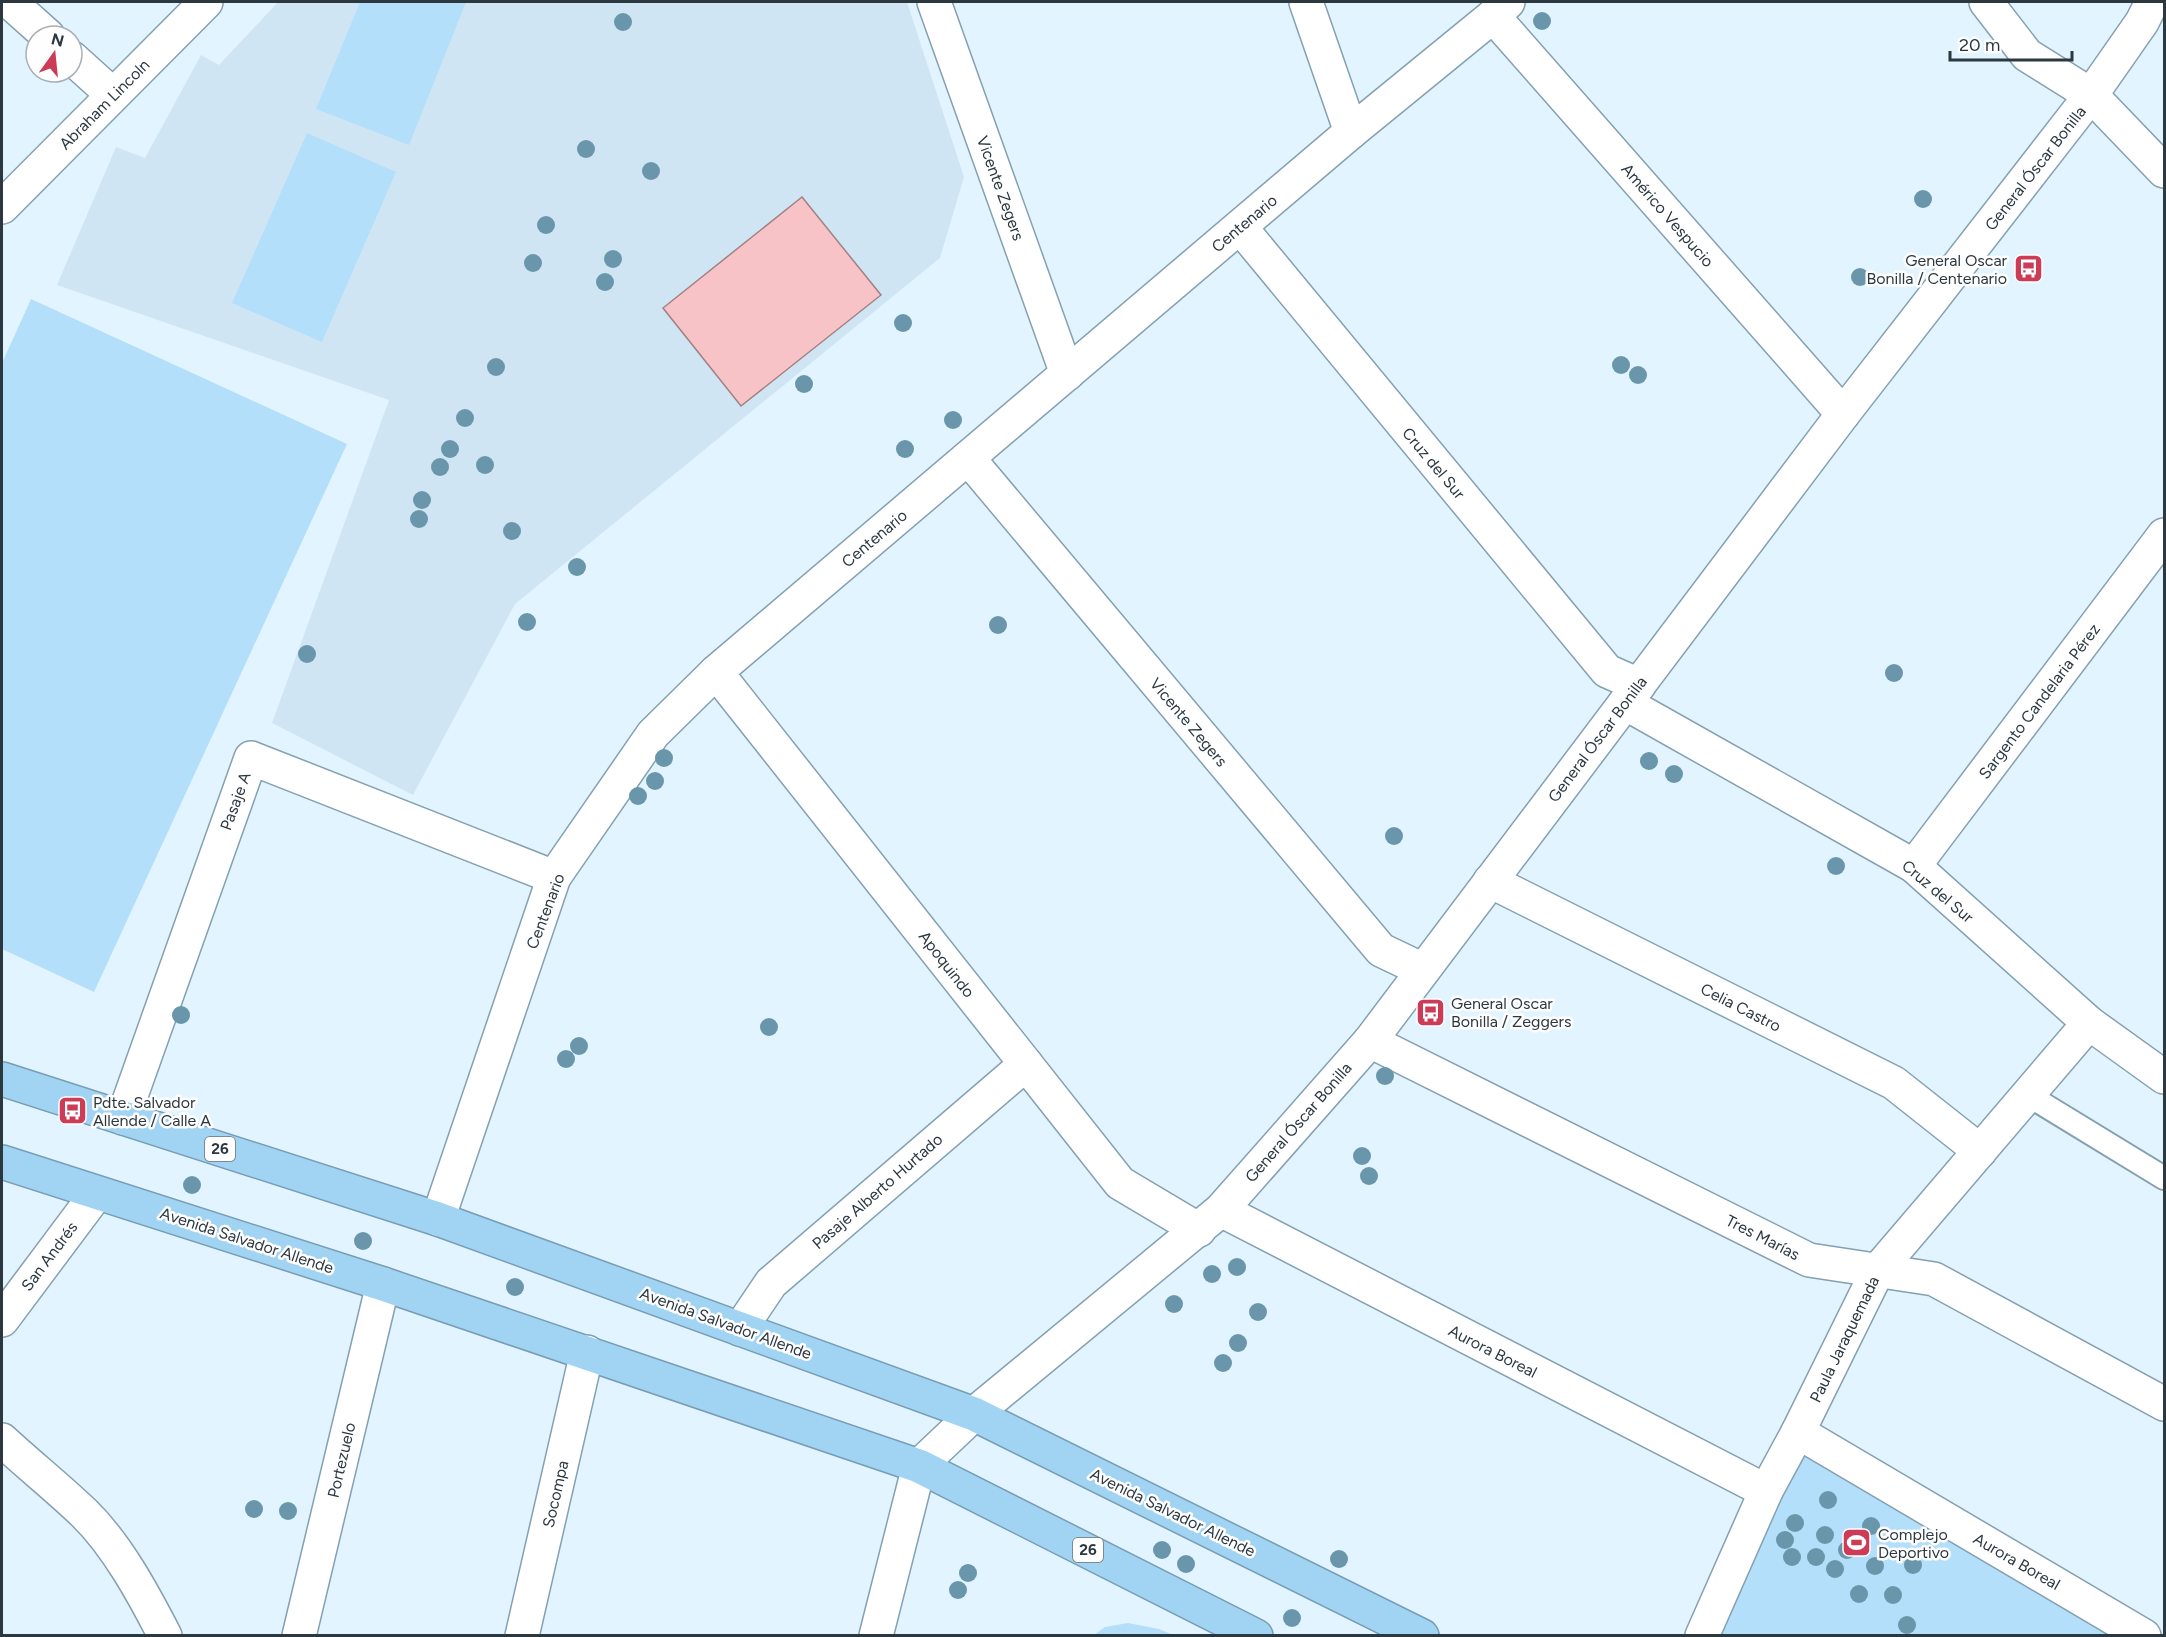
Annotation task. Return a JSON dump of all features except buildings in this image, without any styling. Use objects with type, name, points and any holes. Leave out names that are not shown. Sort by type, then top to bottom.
[{"type":"highway","name":"Avenida Salvador Allende","points":[[2,1079],[438,1219],[974,1414],[1422,1635]]},
{"type":"highway","name":"Avenida Salvador Allende","points":[[2,1162],[383,1284],[919,1466],[1256,1635]]},
{"type":"street","points":[[10,2],[35,24]]},
{"type":"street","name":"Abraham Lincoln","points":[[2,207],[206,2]]},
{"type":"street","name":"Vicente Zegers","points":[[934,2],[1067,374]]},
{"type":"street","points":[[1305,2],[1351,132]]},
{"type":"street","points":[[1986,2],[2027,55],[2091,95],[2164,171]]},
{"type":"street","name":"General Óscar Bonilla","points":[[919,1466],[974,1414],[1210,1220],[1370,1041],[1844,414],[2091,95],[2142,22],[2152,2]]},
{"type":"street","name":"Centenario","points":[[438,1219],[554,877],[653,734],[716,672],[1351,132],[1500,9]]},
{"type":"street","name":"Américo Vespucio","points":[[1500,9],[1844,414]]},
{"type":"street","points":[[84,69],[113,95]]},
{"type":"street","name":"Cruz del Sur","points":[[1240,227],[1606,671],[1632,694],[1914,866],[2089,1023],[2164,1077]]},
{"type":"street","name":"Vicente Zegers","points":[[968,458],[1381,950],[1423,970]]},
{"type":"street","name":"Sargento Candelaria Pérez","points":[[1914,866],[2164,535]]},
{"type":"street","name":"Apoquindo","points":[[716,672],[1120,1183],[1210,1220]]},
{"type":"street","name":"Pasaje A","points":[[123,1118],[251,758],[554,877]]},
{"type":"street","name":"Celia Castro","points":[[1490,881],[1894,1083],[1980,1151]]},
{"type":"street","name":"Paula Jaraquemada","points":[[1702,1635],[1766,1491],[1798,1432],[1878,1270],[2089,1023]]},
{"type":"street","name":"Tres Marías","points":[[1370,1041],[1809,1260],[1934,1279],[2164,1404]]},
{"type":"street","name":"Pasaje Alberto Hurtado","points":[[740,1329],[771,1282],[1026,1064]]},
{"type":"street","name":"San Andrés","points":[[2,1320],[97,1192]]},
{"type":"street","name":"Aurora Boreal","points":[[1210,1220],[1766,1491]]},
{"type":"street","name":"Portezuelo","points":[[299,1635],[383,1284]]},
{"type":"street","name":"Socompa","points":[[522,1635],[587,1352]]},
{"type":"street","name":"Aurora Boreal","points":[[1798,1432],[2144,1635]]},
{"type":"street","points":[[2,1440],[86,1515],[119,1556],[165,1635]]},
{"type":"street","points":[[876,1635],[919,1466]]},
{"type":"lane","points":[[2028,1095],[2164,1178]]},
{"type":"shaded area","points":[[278,2],[907,2],[964,177],[940,258],[515,604],[413,795],[272,723],[389,400],[57,285],[116,147],[145,158],[201,55],[219,65]]},
{"type":"shaded area","points":[[360,2],[466,2],[409,145],[316,109]]},
{"type":"shaded area","points":[[307,133],[396,172],[322,342],[232,303]]},
{"type":"shaded area","points":[[31,299],[347,444],[94,992],[2,949],[2,363]]},
{"type":"shaded area","name":"Complejo Deportivo","points":[[1801,1451],[2111,1635],[1718,1636]]},
{"type":"shaded area","points":[[1128,1623],[1159,1629],[1173,1635],[1094,1635],[1105,1627]]},
{"type":"place","name":"General Oscar Bonilla / Centenario","points":[[2028,269]]},
{"type":"place","name":"General Oscar Bonilla / Zeggers","points":[[1430,1012]]},
{"type":"place","name":"Pdte. Salvador Allende / Calle A","points":[[72,1111]]},
{"type":"place","name":"Complejo Deportivo","points":[[1857,1543]]}]
